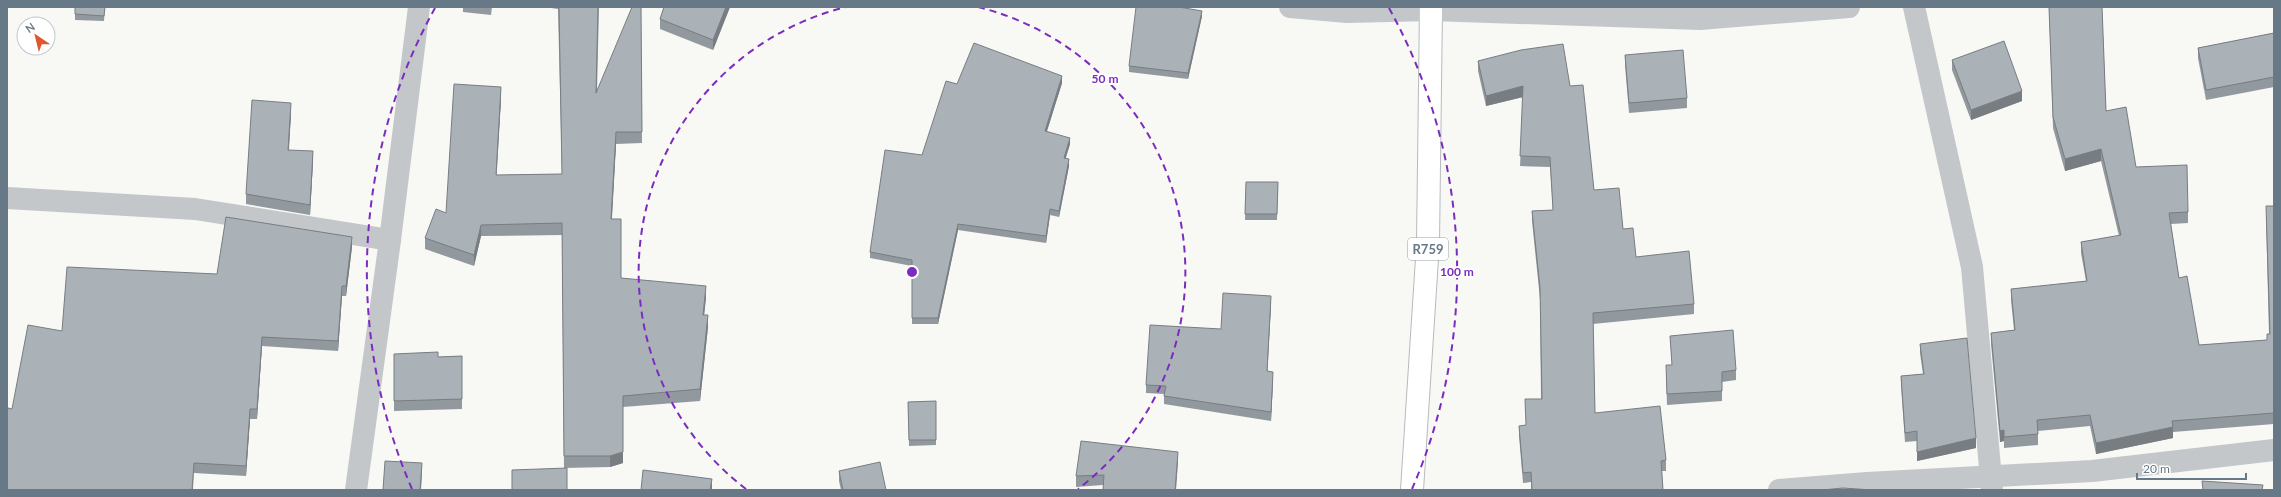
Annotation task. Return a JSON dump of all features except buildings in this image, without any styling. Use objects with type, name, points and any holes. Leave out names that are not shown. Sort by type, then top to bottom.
[{"type":"main road","name":"R759","points":[[1412,490],[1428,243],[1431,8]]},
{"type":"street","points":[[356,490],[390,240],[419,7]]},
{"type":"street","points":[[1290,7],[1346,12],[1431,8],[1700,20],[1849,7]]},
{"type":"street","points":[[1914,7],[1972,267],[1992,483]]},
{"type":"street","points":[[7,198],[195,209],[390,240]]},
{"type":"street","points":[[1779,490],[1992,483],[2274,450]]}]
